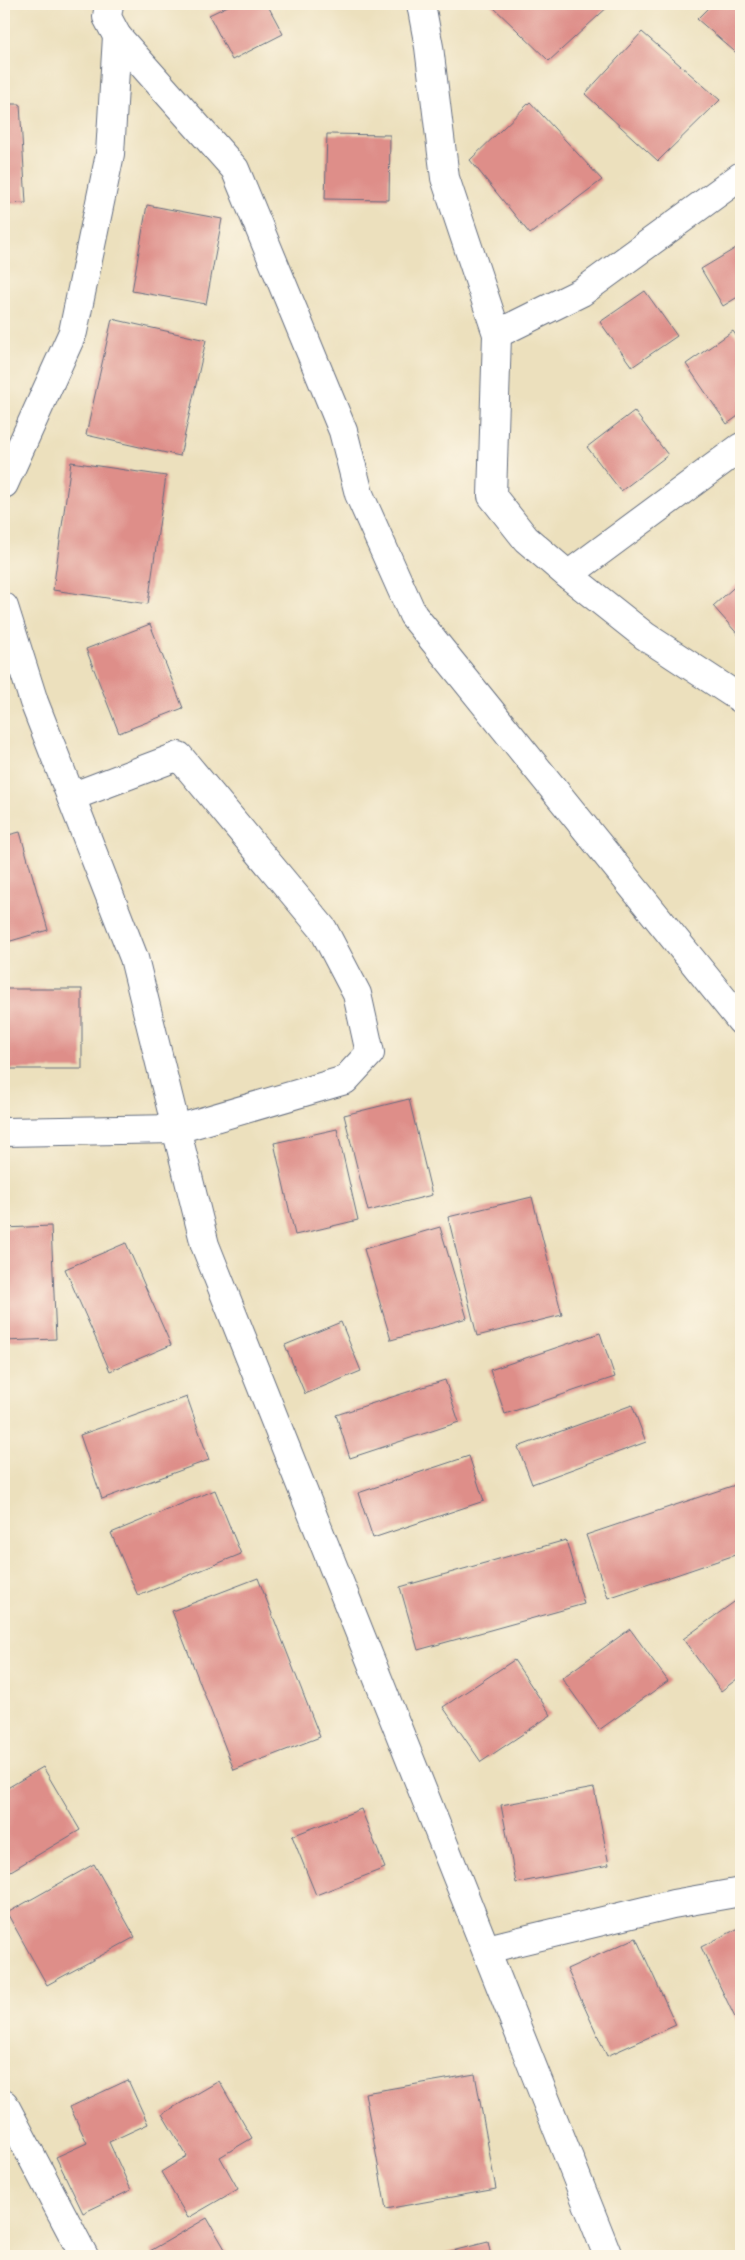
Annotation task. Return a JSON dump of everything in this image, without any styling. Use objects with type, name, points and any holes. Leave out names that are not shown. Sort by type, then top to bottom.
[{"type":"street","points":[[421,4],[429,47],[445,178],[497,334],[492,496],[526,539],[568,575],[645,636],[741,699]]},
{"type":"street","points":[[4,484],[73,332],[110,154],[107,15]]},
{"type":"street","points":[[107,15],[235,169],[343,431],[359,494],[413,615],[741,1021]]},
{"type":"street","points":[[497,334],[582,292],[741,176]]},
{"type":"street","points":[[568,575],[741,447]]},
{"type":"street","points":[[4,607],[34,702],[134,958],[205,1245],[608,2256]]},
{"type":"street","points":[[4,1132],[177,1129],[346,1080],[370,1053],[357,994],[323,929],[179,756],[71,797]]},
{"type":"street","points":[[486,1950],[674,1904],[741,1892]]},
{"type":"street","points":[[4,2104],[84,2256]]},
{"type":"building","points":[[232,4],[267,4],[283,34],[232,60],[209,15]]},
{"type":"building","points":[[490,4],[611,4],[549,61]]},
{"type":"building","points":[[712,4],[741,4],[741,57],[697,19]]},
{"type":"building","points":[[642,32],[720,100],[658,161],[585,94]]},
{"type":"building","points":[[530,102],[602,180],[530,234],[470,160]]},
{"type":"building","points":[[4,104],[20,104],[26,203],[4,204]]},
{"type":"building","points":[[327,134],[390,135],[389,200],[325,199]]},
{"type":"building","points":[[147,205],[222,219],[206,304],[132,291]]},
{"type":"building","points":[[741,245],[741,295],[723,306],[701,269]]},
{"type":"building","points":[[645,291],[677,336],[632,367],[600,322]]},
{"type":"building","points":[[112,319],[206,340],[180,456],[86,435]]},
{"type":"building","points":[[733,331],[741,343],[741,414],[727,424],[686,364]]},
{"type":"building","points":[[634,411],[668,455],[621,491],[587,447]]},
{"type":"building","points":[[71,462],[166,476],[148,604],[53,590]]},
{"type":"building","points":[[741,581],[741,638],[713,606]]},
{"type":"building","points":[[150,624],[183,708],[119,733],[86,649]]},
{"type":"building","points":[[20,832],[48,930],[4,943],[4,836]]},
{"type":"building","points":[[4,989],[82,989],[82,1069],[4,1069]]},
{"type":"building","points":[[409,1099],[432,1195],[368,1211],[344,1115]]},
{"type":"building","points":[[337,1129],[358,1220],[295,1235],[274,1143]]},
{"type":"building","points":[[532,1197],[562,1315],[477,1336],[448,1217]]},
{"type":"building","points":[[51,1226],[56,1339],[4,1341],[4,1228]]},
{"type":"building","points":[[440,1227],[467,1318],[391,1340],[364,1249]]},
{"type":"building","points":[[126,1243],[171,1345],[110,1371],[65,1269]]},
{"type":"building","points":[[341,1322],[361,1371],[305,1394],[285,1345]]},
{"type":"building","points":[[600,1333],[615,1377],[505,1414],[490,1370]]},
{"type":"building","points":[[445,1380],[459,1422],[350,1458],[336,1415]]},
{"type":"building","points":[[187,1397],[209,1460],[102,1499],[80,1435]]},
{"type":"building","points":[[632,1405],[646,1442],[532,1484],[518,1447]]},
{"type":"building","points":[[469,1456],[484,1501],[373,1538],[358,1493]]},
{"type":"building","points":[[741,1483],[741,1553],[608,1598],[586,1535]]},
{"type":"building","points":[[215,1490],[241,1554],[138,1596],[111,1533]]},
{"type":"building","points":[[566,1540],[584,1604],[418,1650],[400,1587]]},
{"type":"building","points":[[258,1578],[320,1737],[234,1770],[172,1611]]},
{"type":"building","points":[[741,1597],[741,1676],[721,1691],[683,1639]]},
{"type":"building","points":[[630,1629],[668,1681],[599,1730],[562,1678]]},
{"type":"building","points":[[514,1660],[551,1715],[481,1762],[443,1707]]},
{"type":"building","points":[[43,1767],[80,1830],[4,1875],[4,1790]]},
{"type":"building","points":[[594,1788],[609,1865],[516,1883],[501,1805]]},
{"type":"building","points":[[361,1809],[385,1868],[316,1895],[292,1836]]},
{"type":"building","points":[[94,1864],[135,1937],[47,1985],[7,1913]]},
{"type":"building","points":[[741,1927],[741,2030],[701,1947]]},
{"type":"building","points":[[636,1938],[676,2025],[607,2056],[567,1969]]},
{"type":"building","points":[[475,2074],[496,2189],[386,2209],[365,2093]]},
{"type":"building","points":[[128,2080],[148,2124],[109,2142],[131,2190],[83,2213],[56,2157],[87,2143],[70,2107]]},
{"type":"building","points":[[219,2081],[252,2138],[220,2157],[238,2189],[188,2218],[161,2172],[187,2156],[162,2114]]},
{"type":"building","points":[[207,2218],[229,2256],[154,2256],[150,2251]]},
{"type":"building","points":[[488,2242],[491,2256],[432,2256]]}]
